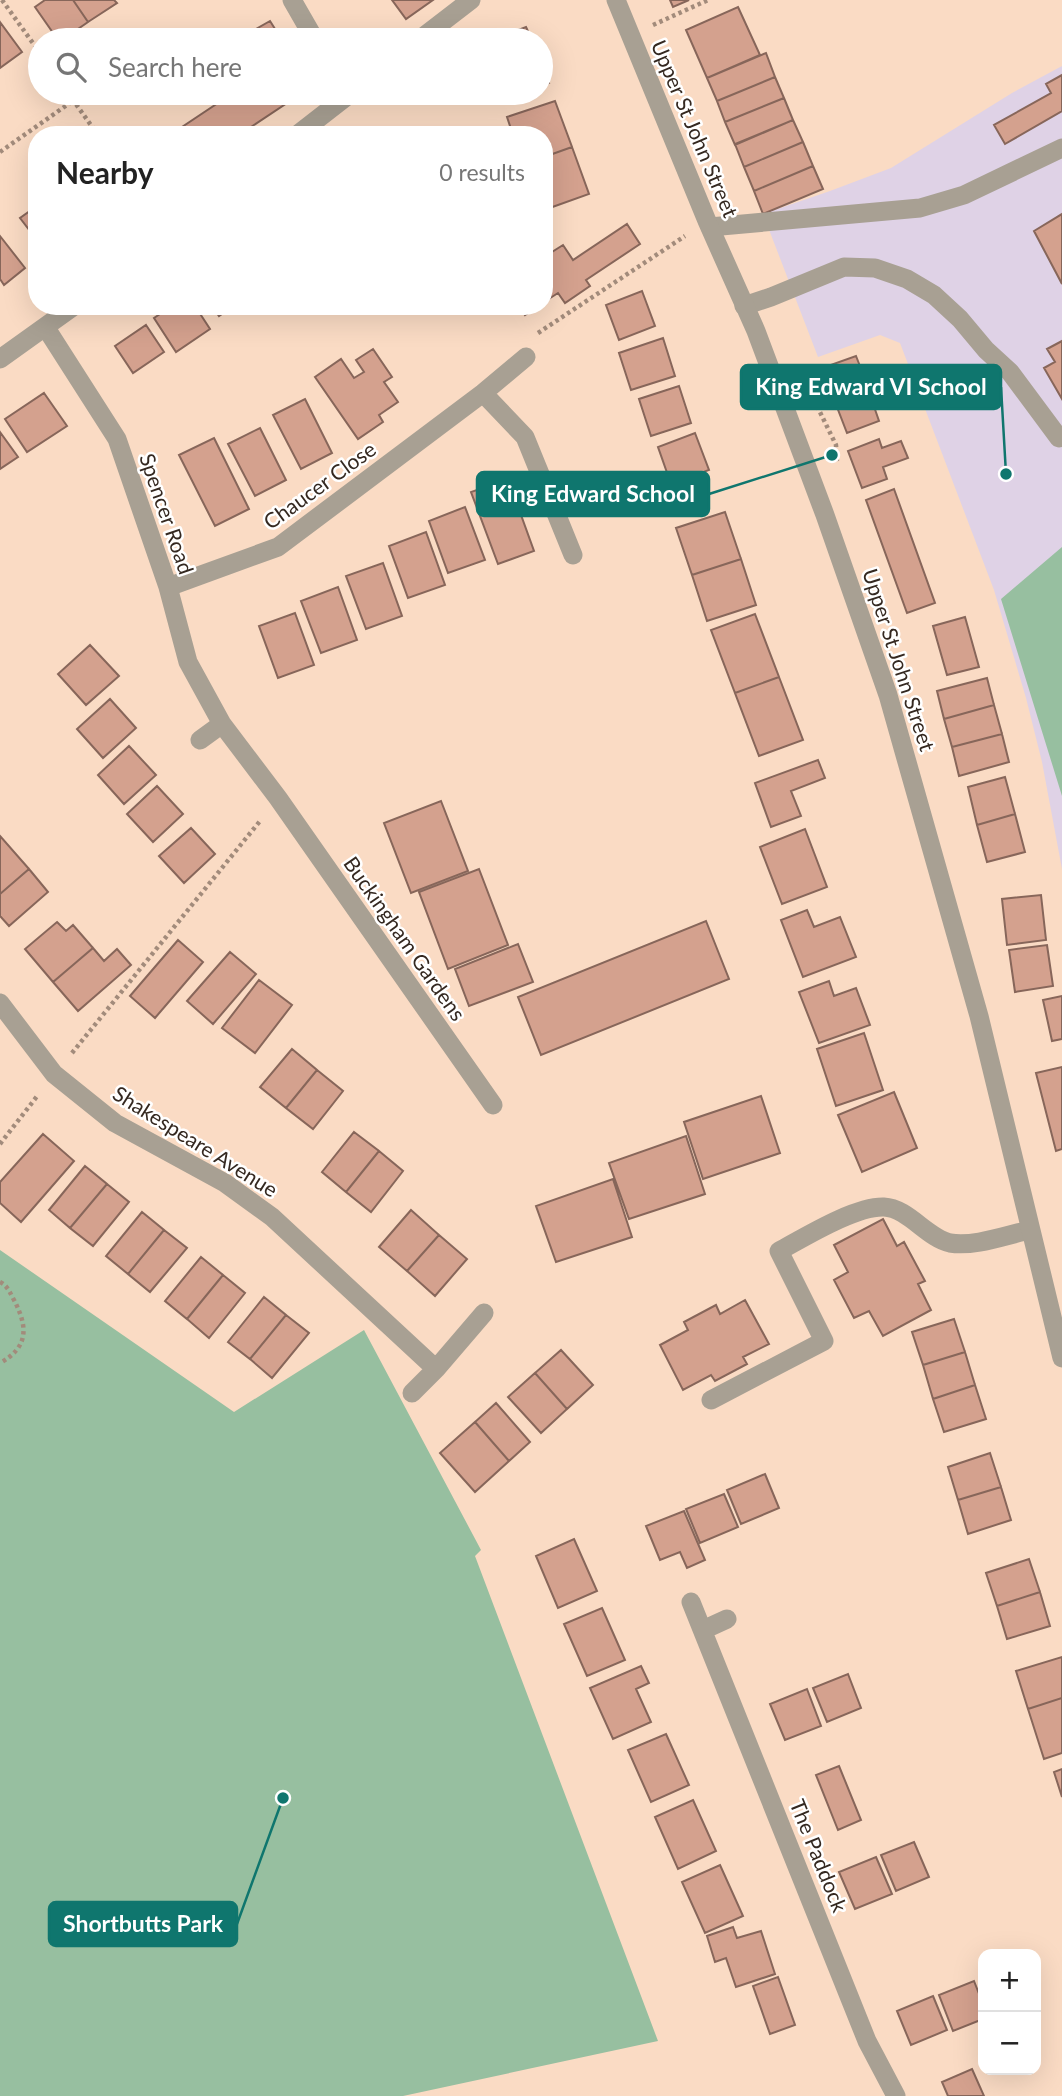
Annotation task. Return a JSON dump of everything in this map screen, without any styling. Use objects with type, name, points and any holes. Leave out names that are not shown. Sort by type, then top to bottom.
[{"type":"street","points":[[292,0],[308,28]]},
{"type":"street","points":[[435,28],[471,0]]},
{"type":"street","name":"Upper St John Street","points":[[616,0],[708,224],[756,331],[825,515],[888,695],[979,1016],[1062,1358]]},
{"type":"street","points":[[308,126],[334,105]]},
{"type":"street","points":[[708,224],[920,208],[964,195],[1062,148]]},
{"type":"street","points":[[744,306],[844,267],[875,268],[907,279],[934,295],[960,319],[986,350],[1010,372],[1059,438],[1062,436]]},
{"type":"street","points":[[0,359],[63,315]]},
{"type":"street","name":"Spencer Road","points":[[46,328],[117,439],[168,587],[188,662],[222,724],[278,798]]},
{"type":"street","name":"Chaucer Close","points":[[168,587],[278,547],[483,393],[526,357]]},
{"type":"street","points":[[483,393],[525,437],[573,555]]},
{"type":"street","points":[[200,740],[222,724]]},
{"type":"street","name":"Buckingham Gardens","points":[[278,798],[493,1105]]},
{"type":"street","name":"Shakespeare Avenue","points":[[0,1003],[54,1074],[115,1123],[225,1183],[272,1217],[436,1369]]},
{"type":"street","points":[[710,1400],[824,1341],[779,1251],[803,1238],[859,1211],[885,1207],[910,1218],[929,1233],[949,1243],[973,1243],[1030,1230]]},
{"type":"street","points":[[412,1393],[484,1313]]},
{"type":"street","name":"The Paddock","points":[[691,1602],[867,2041],[896,2096]]},
{"type":"street","points":[[703,1630],[727,1619]]},
{"type":"path","points":[[2,0],[28,36]]},
{"type":"path","points":[[630,34],[708,0]]},
{"type":"path","points":[[36,126],[66,105]]},
{"type":"path","points":[[77,105],[92,126]]},
{"type":"path","points":[[0,152],[28,132]]},
{"type":"path","points":[[526,357],[527,340],[708,224]]},
{"type":"path","points":[[0,1144],[278,798]]},
{"type":"path","points":[[0,1282],[5,1285],[22,1316],[23,1338],[13,1356],[0,1363]]},
{"type":"shaded area","points":[[1062,66],[1062,869],[1042,762],[994,590],[900,343],[880,335],[818,357],[763,214],[891,168],[1012,93]]},
{"type":"green space","points":[[1062,547],[1062,796],[1001,599]]},
{"type":"green space","points":[[0,1250],[234,1412],[364,1330],[481,1550],[475,1556],[658,2041],[403,2096],[0,2096]]},
{"type":"building","points":[[45,0],[73,0],[88,22],[79,28],[50,28],[35,7]]},
{"type":"building","points":[[73,0],[114,0],[117,3],[88,22]]},
{"type":"building","points":[[392,0],[433,0],[406,19]]},
{"type":"building","points":[[670,0],[689,0],[673,7]]},
{"type":"building","points":[[738,7],[760,55],[707,78],[686,30]]},
{"type":"building","points":[[270,21],[274,28],[258,28]]},
{"type":"building","points":[[0,22],[22,52],[0,68]]},
{"type":"building","points":[[766,53],[775,77],[717,101],[707,78]]},
{"type":"building","points":[[1062,75],[1062,111],[1005,144],[994,125],[1051,93],[1046,84]]},
{"type":"building","points":[[775,77],[784,98],[725,122],[717,101]]},
{"type":"building","points":[[784,98],[793,120],[735,145],[725,122]]},
{"type":"building","points":[[555,101],[572,147],[553,154],[553,126],[510,126],[507,117],[543,105],[553,105]]},
{"type":"building","points":[[215,105],[284,105],[252,126],[184,126]]},
{"type":"building","points":[[793,120],[803,142],[744,167],[735,144]]},
{"type":"building","points":[[803,142],[813,166],[754,191],[744,167]]},
{"type":"building","points":[[572,147],[589,194],[553,207],[553,154]]},
{"type":"building","points":[[813,166],[823,189],[763,214],[754,191]]},
{"type":"building","points":[[28,212],[28,228],[20,218]]},
{"type":"building","points":[[1062,214],[1062,284],[1034,231]]},
{"type":"building","points":[[627,224],[640,244],[586,280],[590,286],[565,303],[558,293],[553,296],[553,251],[563,245],[573,260]]},
{"type":"building","points":[[0,236],[25,268],[4,285],[0,279]]},
{"type":"building","points":[[642,291],[655,326],[619,340],[606,305]]},
{"type":"building","points":[[158,315],[201,315],[210,329],[176,352],[154,318]]},
{"type":"building","points":[[146,325],[164,352],[133,373],[115,346]]},
{"type":"building","points":[[663,338],[675,376],[631,390],[619,353]]},
{"type":"building","points":[[1062,341],[1062,399],[1044,368],[1055,362],[1047,349]]},
{"type":"building","points":[[373,349],[392,377],[384,382],[398,402],[379,415],[383,422],[358,439],[315,377],[341,359],[354,378],[364,372],[356,360]]},
{"type":"building","points":[[856,356],[865,379],[831,392],[822,368]]},
{"type":"building","points":[[679,386],[691,423],[651,436],[639,399]]},
{"type":"building","points":[[44,393],[67,426],[27,452],[5,419]]},
{"type":"building","points":[[870,395],[879,421],[847,433],[837,407]]},
{"type":"building","points":[[305,399],[332,453],[301,469],[273,415]]},
{"type":"building","points":[[260,428],[286,480],[255,496],[228,444]]},
{"type":"building","points":[[0,432],[18,457],[0,469]]},
{"type":"building","points":[[695,433],[709,470],[671,484],[658,447]]},
{"type":"building","points":[[214,438],[249,509],[215,526],[179,455]]},
{"type":"building","points":[[879,439],[882,448],[901,441],[908,458],[883,467],[887,479],[862,488],[848,451]]},
{"type":"building","points":[[508,479],[534,551],[498,564],[471,492]]},
{"type":"building","points":[[894,489],[935,603],[907,613],[866,500]]},
{"type":"building","points":[[465,507],[485,560],[448,573],[429,521]]},
{"type":"building","points":[[725,512],[741,559],[692,575],[676,528]]},
{"type":"building","points":[[426,532],[445,585],[408,598],[389,546]]},
{"type":"building","points":[[741,559],[756,605],[707,621],[692,575]]},
{"type":"building","points":[[383,563],[402,616],[366,629],[346,576]]},
{"type":"building","points":[[338,587],[357,640],[321,653],[301,601]]},
{"type":"building","points":[[295,613],[314,665],[278,678],[259,626]]},
{"type":"building","points":[[755,614],[779,677],[735,693],[711,630]]},
{"type":"building","points":[[965,617],[979,667],[947,675],[933,626]]},
{"type":"building","points":[[90,645],[119,676],[86,705],[58,674]]},
{"type":"building","points":[[779,677],[803,740],[759,756],[735,693]]},
{"type":"building","points":[[987,678],[994,705],[944,719],[937,691]]},
{"type":"building","points":[[110,699],[136,728],[103,758],[77,729]]},
{"type":"building","points":[[994,705],[1002,734],[952,747],[944,719]]},
{"type":"building","points":[[1002,734],[1009,762],[959,776],[952,747]]},
{"type":"building","points":[[129,746],[156,775],[124,804],[98,775]]},
{"type":"building","points":[[818,760],[825,778],[791,791],[801,816],[771,827],[755,783]]},
{"type":"building","points":[[1005,777],[1015,814],[977,825],[968,787]]},
{"type":"building","points":[[157,786],[183,814],[153,842],[127,814]]},
{"type":"building","points":[[441,801],[468,871],[411,893],[384,823]]},
{"type":"building","points":[[1015,814],[1025,852],[987,862],[977,825]]},
{"type":"building","points":[[191,828],[215,854],[184,883],[159,856]]},
{"type":"building","points":[[805,829],[827,887],[782,904],[760,847]]},
{"type":"building","points":[[0,836],[29,869],[0,894]]},
{"type":"building","points":[[29,869],[48,892],[9,926],[0,916],[0,894]]},
{"type":"building","points":[[479,869],[508,945],[448,969],[419,892]]},
{"type":"building","points":[[1041,895],[1046,940],[1007,945],[1002,899]]},
{"type":"building","points":[[807,910],[814,927],[840,917],[856,957],[803,977],[781,920]]},
{"type":"building","points":[[706,921],[729,979],[541,1055],[518,997]]},
{"type":"building","points":[[57,922],[66,931],[73,925],[93,948],[53,982],[25,949]]},
{"type":"building","points":[[178,940],[203,962],[155,1018],[130,996]]},
{"type":"building","points":[[518,944],[533,982],[469,1006],[455,969]]},
{"type":"building","points":[[1047,945],[1053,986],[1015,992],[1009,950]]},
{"type":"building","points":[[93,948],[104,961],[117,949],[131,965],[78,1011],[53,982]]},
{"type":"building","points":[[230,952],[256,974],[213,1024],[187,1001]]},
{"type":"building","points":[[259,980],[292,1005],[255,1053],[222,1028]]},
{"type":"building","points":[[829,981],[834,996],[856,988],[870,1025],[819,1043],[799,992]]},
{"type":"building","points":[[1062,996],[1062,1039],[1052,1041],[1043,1000]]},
{"type":"building","points":[[864,1033],[883,1090],[836,1106],[817,1049]]},
{"type":"building","points":[[292,1049],[317,1070],[286,1108],[260,1087]]},
{"type":"building","points":[[1062,1067],[1062,1149],[1056,1151],[1036,1073]]},
{"type":"building","points":[[317,1070],[343,1091],[313,1129],[286,1108]]},
{"type":"building","points":[[894,1092],[917,1148],[862,1172],[838,1115]]},
{"type":"building","points":[[761,1096],[780,1153],[703,1179],[684,1122]]},
{"type":"building","points":[[354,1132],[379,1151],[346,1192],[322,1172]]},
{"type":"building","points":[[43,1134],[74,1161],[21,1222],[0,1203],[0,1182]]},
{"type":"building","points":[[686,1136],[705,1194],[629,1219],[609,1163]]},
{"type":"building","points":[[379,1151],[403,1171],[371,1212],[346,1192]]},
{"type":"building","points":[[85,1166],[107,1184],[70,1228],[49,1210]]},
{"type":"building","points":[[613,1179],[632,1237],[556,1262],[536,1206]]},
{"type":"building","points":[[107,1184],[129,1202],[93,1246],[70,1228]]},
{"type":"building","points":[[411,1210],[439,1235],[407,1271],[379,1247]]},
{"type":"building","points":[[142,1212],[164,1230],[128,1274],[106,1256]]},
{"type":"building","points":[[883,1219],[897,1246],[904,1242],[925,1281],[918,1284],[931,1310],[883,1336],[869,1311],[854,1318],[834,1280],[848,1272],[834,1245]]},
{"type":"building","points":[[164,1230],[187,1248],[150,1292],[128,1274]]},
{"type":"building","points":[[439,1235],[467,1259],[435,1296],[407,1271]]},
{"type":"building","points":[[201,1257],[223,1275],[187,1319],[165,1301]]},
{"type":"building","points":[[223,1275],[245,1293],[209,1338],[187,1319]]},
{"type":"building","points":[[264,1297],[286,1315],[250,1359],[228,1342]]},
{"type":"building","points":[[745,1300],[769,1344],[743,1357],[747,1364],[715,1381],[711,1375],[683,1390],[660,1345],[688,1330],[684,1322],[716,1305],[720,1314]]},
{"type":"building","points":[[286,1315],[309,1333],[272,1378],[250,1359]]},
{"type":"building","points":[[954,1319],[965,1352],[923,1365],[912,1332]]},
{"type":"building","points":[[561,1350],[593,1385],[567,1409],[535,1373]]},
{"type":"building","points":[[965,1352],[975,1385],[933,1399],[923,1365]]},
{"type":"building","points":[[535,1373],[567,1409],[541,1433],[508,1397]]},
{"type":"building","points":[[975,1385],[986,1419],[944,1432],[933,1399]]},
{"type":"building","points":[[496,1403],[530,1442],[509,1461],[475,1422]]},
{"type":"building","points":[[475,1422],[509,1461],[475,1492],[440,1453]]},
{"type":"building","points":[[990,1453],[1001,1487],[958,1500],[948,1467]]},
{"type":"building","points":[[765,1474],[779,1508],[741,1524],[727,1490]]},
{"type":"building","points":[[1001,1487],[1011,1520],[968,1534],[958,1500]]},
{"type":"building","points":[[724,1494],[738,1527],[700,1543],[686,1509]]},
{"type":"building","points":[[684,1511],[705,1560],[687,1568],[680,1552],[660,1560],[646,1526]]},
{"type":"building","points":[[574,1539],[597,1591],[558,1608],[536,1556]]},
{"type":"building","points":[[1029,1559],[1040,1592],[997,1606],[986,1573]]},
{"type":"building","points":[[1040,1592],[1050,1626],[1007,1639],[997,1606]]},
{"type":"building","points":[[602,1608],[625,1660],[587,1676],[564,1624]]},
{"type":"building","points":[[1062,1657],[1062,1698],[1028,1709],[1016,1671]]},
{"type":"building","points":[[641,1666],[649,1683],[636,1689],[651,1722],[613,1739],[590,1688]]},
{"type":"building","points":[[848,1674],[861,1708],[827,1722],[813,1688]]},
{"type":"building","points":[[807,1689],[821,1726],[785,1740],[770,1704]]},
{"type":"building","points":[[1062,1698],[1062,1753],[1044,1759],[1028,1709]]},
{"type":"building","points":[[666,1734],[689,1785],[651,1802],[628,1750]]},
{"type":"building","points":[[839,1766],[861,1820],[838,1830],[816,1775]]},
{"type":"building","points":[[1062,1769],[1062,1797],[1054,1772]]},
{"type":"building","points":[[693,1800],[716,1851],[678,1869],[655,1817]]},
{"type":"building","points":[[914,1842],[929,1877],[896,1891],[881,1855]]},
{"type":"building","points":[[876,1857],[892,1894],[855,1909],[839,1872]]},
{"type":"building","points":[[720,1865],[743,1916],[705,1933],[682,1882]]},
{"type":"building","points":[[733,1927],[737,1938],[761,1931],[775,1974],[736,1987],[726,1958],[715,1962],[707,1936]]},
{"type":"building","points":[[778,1977],[795,2025],[770,2034],[753,1986]]},
{"type":"building","points":[[974,1981],[978,1991],[978,2021],[953,2031],[939,1995]]},
{"type":"building","points":[[933,1996],[947,2030],[911,2045],[897,2011]]},
{"type":"building","points":[[972,2069],[984,2096],[948,2096],[942,2082]]},
{"type":"place","name":"King Edward School","points":[[832,455]]},
{"type":"place","name":"King Edward VI School","points":[[1006,474]]},
{"type":"place","name":"Shortbutts Park","points":[[283,1798]]}]
